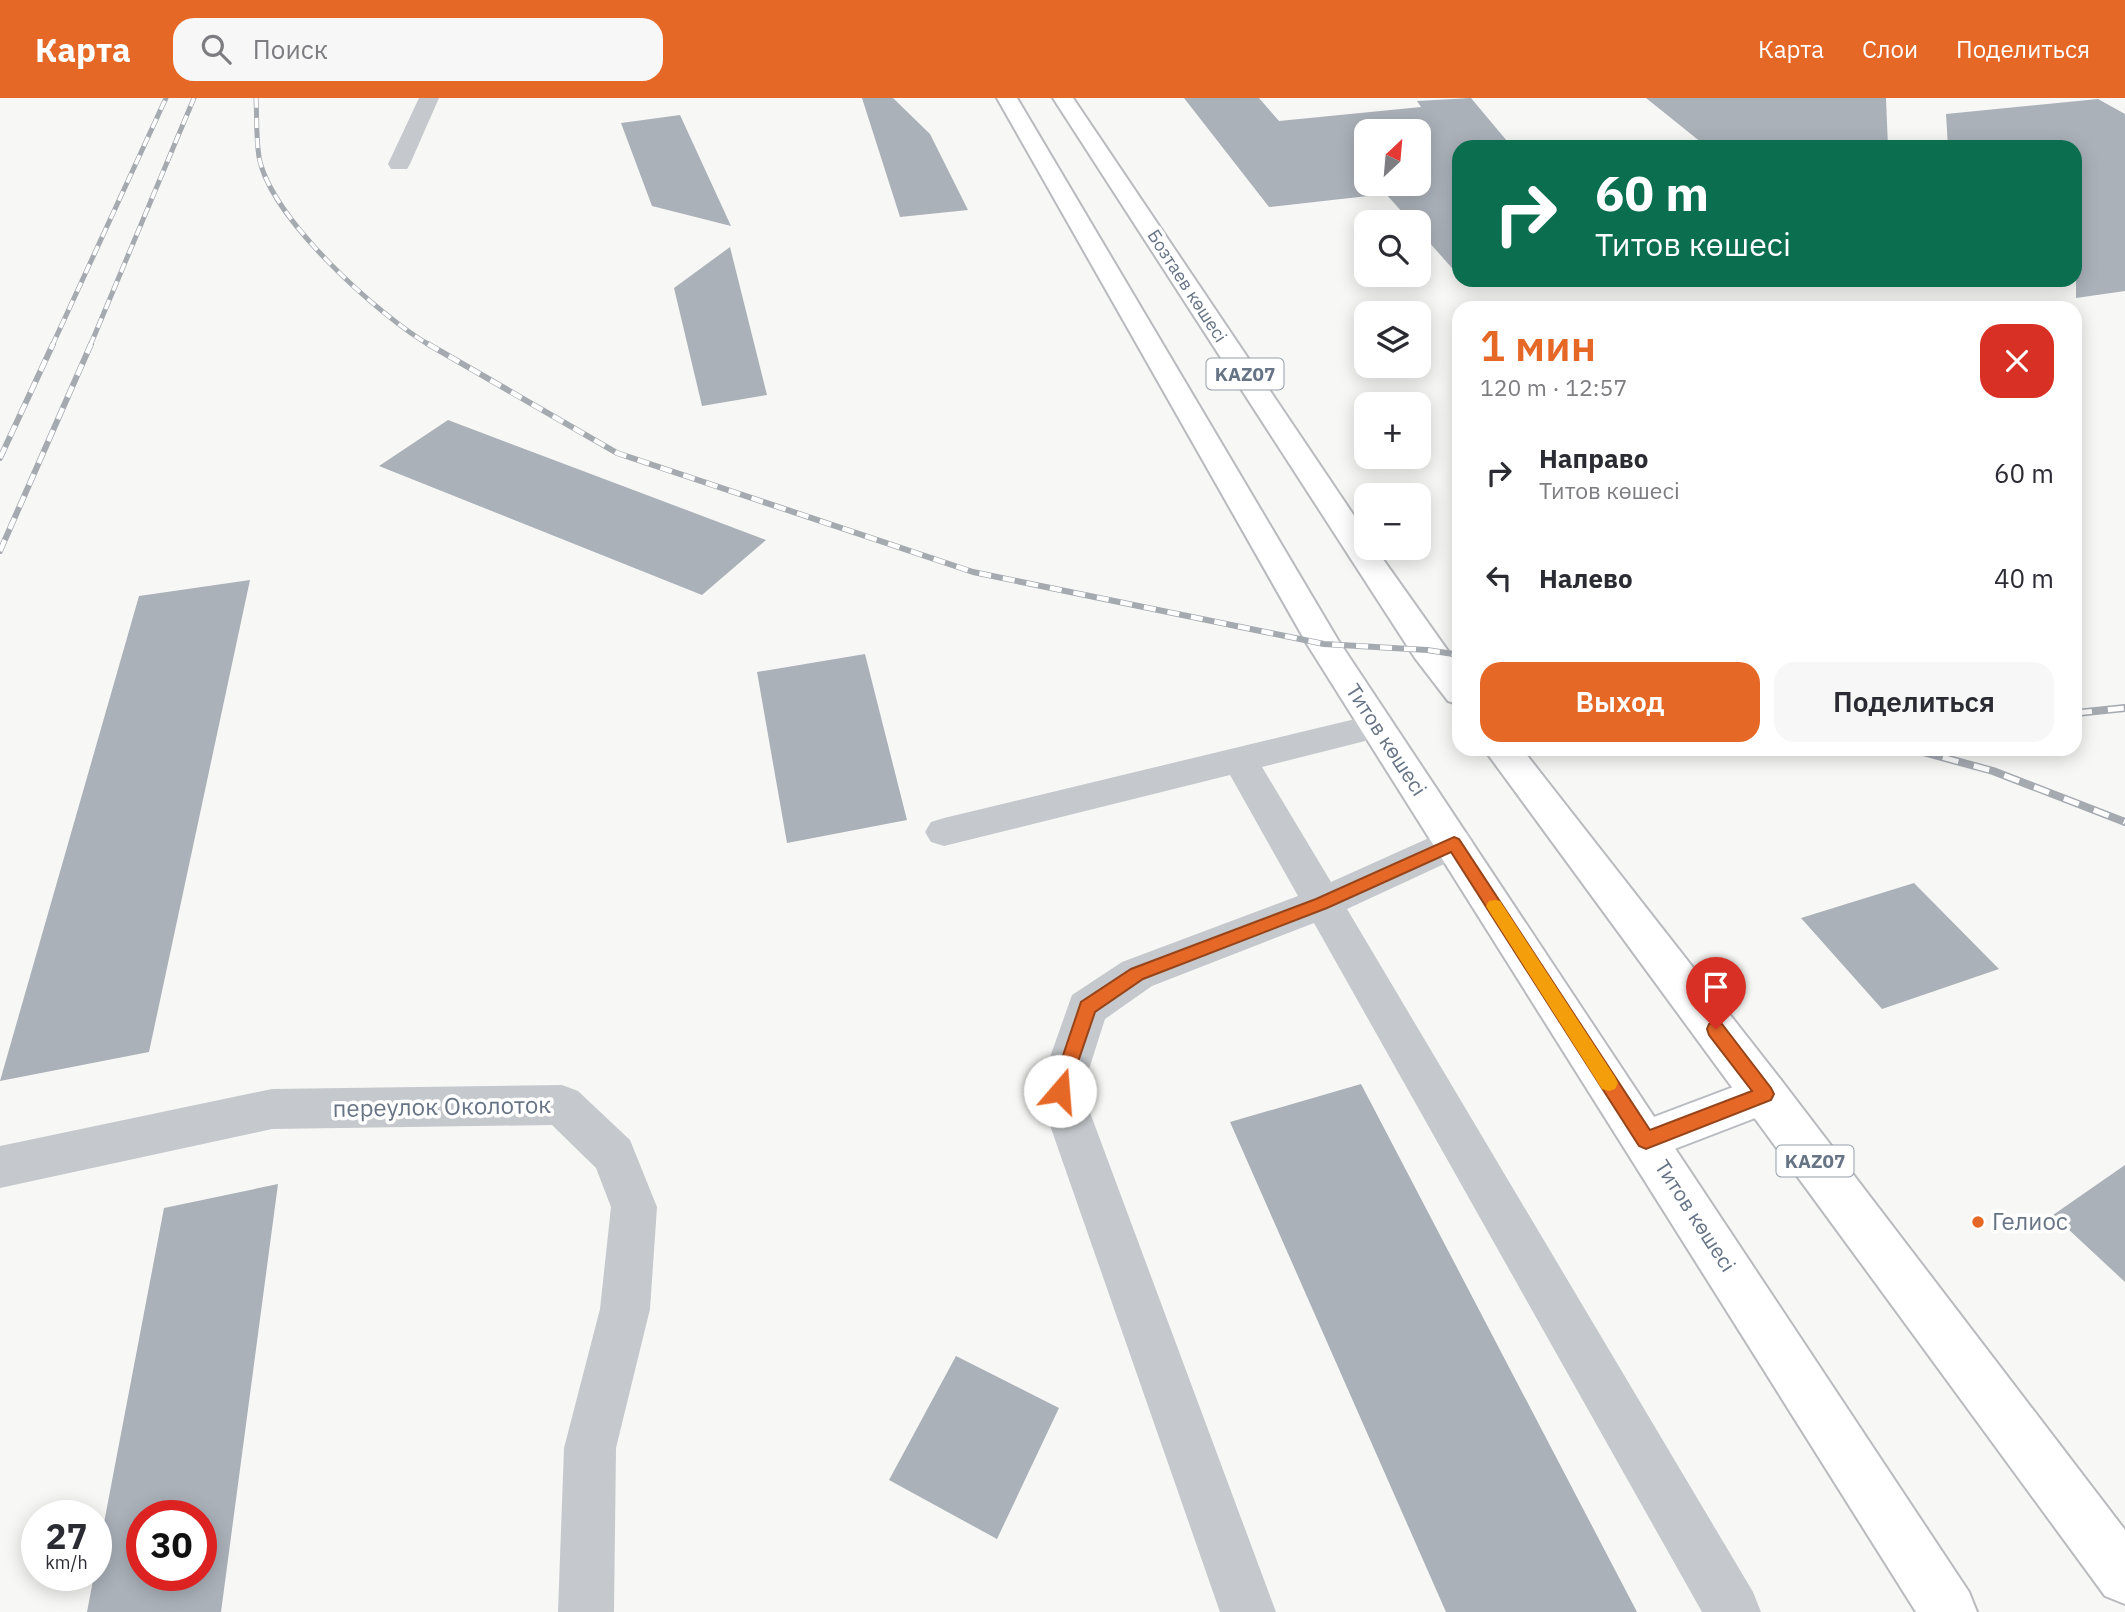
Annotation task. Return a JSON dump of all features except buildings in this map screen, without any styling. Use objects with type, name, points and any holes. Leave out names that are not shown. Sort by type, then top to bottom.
[{"type":"main road","name":"Титов көшесі","points":[[1007,98],[1324,645],[1949,1612]]},
{"type":"main road","name":"Бозтаев көшесі","points":[[1063,98],[1427,650],[1452,683]]},
{"type":"main road","name":"KAZ07","points":[[1507,756],[1765,1094],[2125,1576]]},
{"type":"main road","points":[[1646,1140],[1765,1094]]},
{"type":"street","points":[[399,164],[429,98]]},
{"type":"street","points":[[944,832],[1376,726]]},
{"type":"street","points":[[1239,758],[1733,1612]]},
{"type":"street","points":[[1248,1612],[1060,1091],[1087,1008],[1137,974],[1322,904],[1454,843]]},
{"type":"street","name":"переулок Околоток","points":[[0,1167],[272,1109],[562,1105],[614,1155],[634,1207],[625,1309],[590,1448],[586,1612]]},
{"type":"railway","points":[[52,346],[166,98]]},
{"type":"railway","points":[[90,346],[194,98]]},
{"type":"railway","points":[[256,98],[259,157],[267,181],[283,208],[305,236],[357,289],[409,332],[431,346]]},
{"type":"railway","points":[[0,458],[53,344]]},
{"type":"railway","points":[[0,551],[91,344]]},
{"type":"railway","points":[[428,344],[617,453],[973,572],[1324,644],[1452,654]]},
{"type":"railway","points":[[2082,712],[2125,708]]},
{"type":"railway","points":[[1938,756],[1993,771],[2125,822]]},
{"type":"slow traffic","points":[[1495,906],[1609,1083]]},
{"type":"place","name":"Гелиос","points":[[1978,1222]]},
{"type":"route","points":[[1060,1091],[1087,1008],[1137,974],[1322,904],[1454,843],[1646,1140],[1765,1094],[1716,1029]]}]
